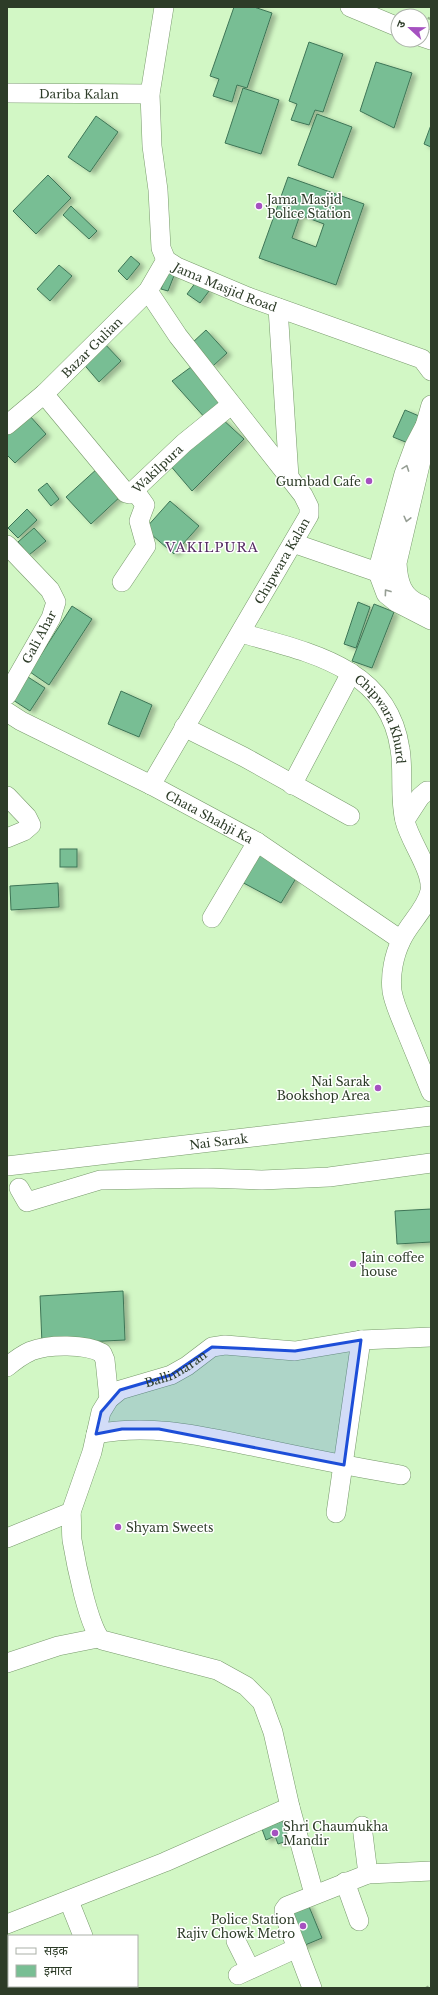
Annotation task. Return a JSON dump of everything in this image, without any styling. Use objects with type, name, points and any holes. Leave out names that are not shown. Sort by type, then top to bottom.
[{"type":"street","name":"Jama Masjid Road","points":[[164,7],[150,94],[152,146],[158,190],[162,248],[166,260],[177,267],[248,297],[422,359],[431,371]]},
{"type":"street","points":[[350,7],[390,24]]},
{"type":"street","name":"Dariba Kalan","points":[[7,93],[150,94]]},
{"type":"street","name":"Bazar Gulian","points":[[7,425],[44,394],[148,292],[166,260]]},
{"type":"street","name":"Chipwara Kalan","points":[[148,292],[178,336],[303,495],[308,507],[309,515],[151,785]]},
{"type":"street","points":[[278,308],[289,477]]},
{"type":"street","name":"Wakilpura","points":[[44,394],[126,492],[130,494],[135,491],[184,443],[231,405]]},
{"type":"street","points":[[431,406],[425,426],[414,446],[404,474],[380,562],[380,578],[386,594],[396,602],[431,620]]},
{"type":"street","points":[[425,426],[424,448],[397,563],[398,578],[404,594],[417,603],[431,608]]},
{"type":"street","points":[[122,582],[146,546],[138,519],[145,505],[135,491]]},
{"type":"street","points":[[293,543],[380,573]]},
{"type":"street","name":"Gali Ahar","points":[[7,545],[50,590],[56,602],[51,618],[7,695]]},
{"type":"street","name":"Chipwara Khurd","points":[[240,633],[306,652],[340,665],[369,686],[390,714],[400,748],[405,820],[414,847],[429,875],[430,892],[401,940],[392,968],[392,990],[397,1009],[431,1092]]},
{"type":"street","points":[[292,785],[351,673]]},
{"type":"street","name":"Chata Shahji Ka","points":[[7,712],[21,721],[151,785],[257,842],[401,940]]},
{"type":"street","points":[[184,727],[244,757],[350,816]]},
{"type":"street","points":[[405,820],[420,797],[427,791],[431,791]]},
{"type":"street","points":[[7,796],[27,817],[31,825],[24,831],[7,838]]},
{"type":"street","points":[[212,918],[257,842]]},
{"type":"street","name":"Nai Sarak","points":[[16,1165],[431,1116]]},
{"type":"street","points":[[16,1165],[13,1190],[27,1202],[100,1180],[207,1178],[262,1180],[329,1178],[431,1163]]},
{"type":"street","name":"Ballimaran","points":[[109,1399],[120,1390],[171,1375],[187,1366],[212,1347],[224,1345],[295,1351],[361,1340],[431,1337]]},
{"type":"street","points":[[336,1513],[361,1340]]},
{"type":"street","points":[[7,1366],[32,1351],[80,1346],[93,1348],[102,1353],[105,1360],[109,1399],[101,1412],[92,1452],[71,1512],[74,1548],[89,1616],[98,1638]]},
{"type":"street","points":[[96,1434],[122,1429],[160,1430],[195,1435],[401,1476]]},
{"type":"street","points":[[7,1538],[71,1512]]},
{"type":"street","points":[[7,1663],[58,1646],[98,1638],[217,1670],[246,1686],[262,1702],[273,1732],[290,1807],[314,1894]]},
{"type":"street","points":[[7,1924],[69,1901],[165,1862],[290,1807]]},
{"type":"street","points":[[362,1826],[368,1874]]},
{"type":"street","points":[[312,1988],[284,1914],[284,1910],[287,1906],[314,1894],[368,1874],[431,1871]]},
{"type":"street","points":[[345,1882],[359,1921]]},
{"type":"street","points":[[69,1901],[83,1935]]},
{"type":"street","points":[[236,1941],[244,1972],[297,1948]]},
{"type":"path","points":[[426,1988],[431,1985]]},
{"type":"highlighted area","points":[[361,1340],[344,1465],[159,1429],[122,1429],[96,1434],[101,1412],[120,1390],[171,1375],[212,1347],[295,1351]]},
{"type":"building","points":[[234,7],[254,7],[272,13],[247,88],[237,85],[232,102],[213,96],[219,79],[210,76]]},
{"type":"building","points":[[309,42],[343,54],[323,112],[315,110],[309,125],[291,120],[297,104],[289,101]]},
{"type":"building","points":[[376,62],[412,73],[394,128],[360,111]]},
{"type":"building","points":[[243,88],[279,100],[261,154],[225,143]]},
{"type":"building","points":[[317,114],[352,127],[333,178],[298,165]]},
{"type":"building","points":[[96,116],[118,132],[90,172],[68,157]]},
{"type":"building","points":[[431,125],[431,147],[424,144]]},
{"type":"building","points":[[48,175],[71,198],[36,234],[13,211]]},
{"type":"building","points":[[288,177],[364,204],[336,285],[259,258]],"holes":[[[300,215],[324,224],[316,247],[292,238]]]},
{"type":"building","points":[[71,206],[97,231],[89,239],[63,215]]},
{"type":"building","points":[[131,256],[140,264],[127,280],[118,271]]},
{"type":"building","points":[[59,265],[72,276],[50,301],[37,289]]},
{"type":"building","points":[[170,265],[177,268],[168,291],[161,289]]},
{"type":"building","points":[[196,282],[209,291],[200,303],[187,294]]},
{"type":"building","points":[[206,330],[227,353],[213,366],[192,343]]},
{"type":"building","points":[[102,341],[121,361],[99,382],[81,361]]},
{"type":"building","points":[[191,367],[225,405],[206,419],[172,381]]},
{"type":"building","points":[[405,410],[419,416],[408,443],[393,437]]},
{"type":"building","points":[[29,415],[46,434],[15,463],[7,455],[7,436]]},
{"type":"building","points":[[221,418],[244,439],[192,491],[169,464]]},
{"type":"building","points":[[98,468],[122,495],[91,524],[66,497]]},
{"type":"building","points":[[47,483],[59,499],[51,506],[38,490]]},
{"type":"building","points":[[170,501],[199,526],[174,554],[145,529]]},
{"type":"building","points":[[27,509],[37,520],[18,538],[8,528]]},
{"type":"building","points":[[34,528],[46,541],[29,555],[18,542]]},
{"type":"building","points":[[358,602],[370,607],[356,648],[344,644]]},
{"type":"building","points":[[374,604],[394,612],[372,668],[352,661]]},
{"type":"building","points":[[72,606],[92,619],[49,685],[30,672]]},
{"type":"building","points":[[28,677],[45,688],[30,711],[13,700]]},
{"type":"building","points":[[121,691],[152,705],[139,737],[108,724]]},
{"type":"building","points":[[258,848],[298,875],[281,903],[238,880]]},
{"type":"building","points":[[60,849],[77,849],[77,867],[60,867]]},
{"type":"building","points":[[58,883],[59,907],[11,910],[10,886]]},
{"type":"building","points":[[431,1209],[431,1242],[397,1244],[395,1211]]},
{"type":"building","points":[[123,1291],[125,1340],[42,1344],[40,1296]]},
{"type":"building","name":"Shri Chaumukha Mandir","points":[[282,1821],[289,1840],[278,1844],[275,1836],[266,1840],[262,1829]]},
{"type":"building","name":"Police Station Rajiv Chowk Metro","points":[[308,1904],[322,1938],[298,1948],[284,1914]]},
{"type":"place","name":"Jama Masjid Police Station","points":[[259,206]]},
{"type":"place","name":"Gumbad Cafe","points":[[369,481]]},
{"type":"place","name":"Nai Sarak Bookshop Area","points":[[378,1088]]},
{"type":"place","name":"Jain coffee house","points":[[353,1264]]},
{"type":"place","name":"Shyam Sweets","points":[[118,1527]]},
{"type":"place","name":"Shri Chaumukha Mandir","points":[[275,1833]]},
{"type":"place","name":"Police Station Rajiv Chowk Metro","points":[[303,1926]]},
{"type":"district","name":"VAKILPURA","points":[[212,547]]}]
